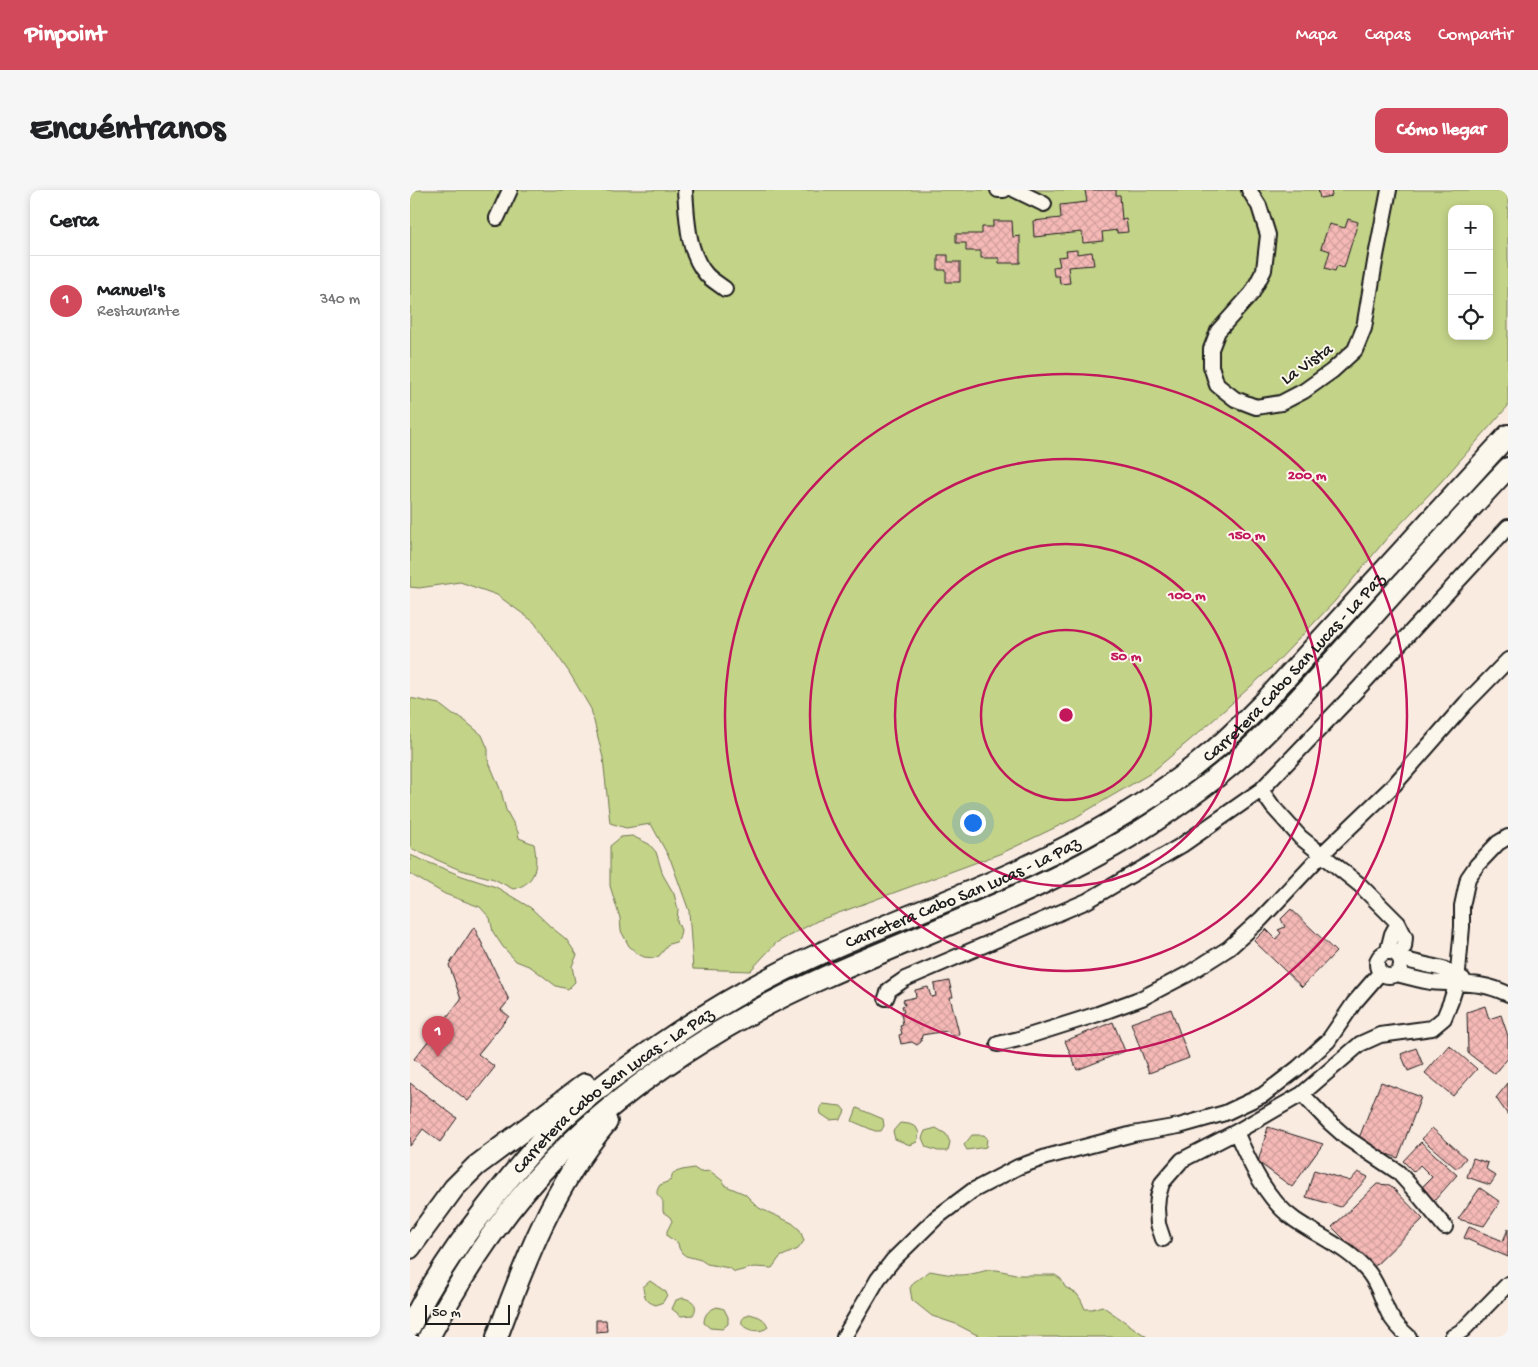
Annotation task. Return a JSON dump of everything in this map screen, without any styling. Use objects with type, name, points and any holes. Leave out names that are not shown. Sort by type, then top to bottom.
[{"type":"highway","name":"Carretera Cabo San Lucas - La Paz","points":[[410,1327],[441,1271],[471,1227],[510,1177],[592,1087],[626,1068],[748,989],[820,954],[1033,863],[1131,810],[1189,770],[1228,737],[1265,701],[1508,435]]},
{"type":"highway","name":"Carretera Cabo San Lucas - La Paz","points":[[429,1337],[470,1267],[507,1215],[558,1155],[650,1077],[762,1008],[821,978],[1009,900],[1066,873],[1122,842],[1184,801],[1236,761],[1285,713],[1504,472]]},
{"type":"highway","points":[[410,1248],[449,1195],[476,1166],[513,1136],[592,1087]]},
{"type":"highway","points":[[497,1337],[528,1256],[548,1213],[606,1116]]},
{"type":"street","points":[[497,218],[510,190]]},
{"type":"street","points":[[686,190],[688,232],[696,256],[706,274],[725,289]]},
{"type":"street","points":[[998,190],[1004,190]]},
{"type":"street","points":[[1014,190],[1044,204]]},
{"type":"street","name":"La Vista","points":[[1249,190],[1259,206],[1268,235],[1264,270],[1252,293],[1218,331],[1211,348],[1211,366],[1217,385],[1235,399],[1256,407],[1281,403],[1304,391],[1332,371],[1355,350],[1364,328],[1389,190]]},
{"type":"street","points":[[1475,470],[1508,425]]},
{"type":"street","points":[[886,998],[889,990],[905,978],[1087,901],[1182,845],[1260,790],[1508,527]]},
{"type":"street","points":[[998,1044],[1098,1014],[1142,998],[1188,974],[1229,948],[1261,919],[1321,855],[1394,785],[1466,703],[1508,660]]},
{"type":"street","points":[[1260,790],[1273,808],[1300,837],[1360,885],[1398,923],[1405,937],[1404,947],[1396,954]]},
{"type":"street","points":[[1163,1239],[1158,1224],[1157,1208],[1162,1183],[1182,1160],[1302,1094],[1360,1044],[1380,1036],[1432,1028],[1444,1018],[1461,980],[1462,906],[1468,878],[1477,865],[1498,843],[1508,837]]},
{"type":"street","points":[[1461,980],[1432,982],[1397,974],[1388,977],[1377,969],[1378,960],[1384,952],[1396,954],[1443,969],[1461,980],[1508,994]]},
{"type":"street","points":[[1396,954],[1400,969],[1397,974]]},
{"type":"street","points":[[844,1337],[878,1279],[893,1260],[936,1218],[972,1191],[1018,1167],[1046,1157],[1133,1134],[1180,1126],[1226,1113],[1263,1095],[1298,1068],[1328,1041],[1354,1003],[1380,973]]},
{"type":"street","points":[[1302,1094],[1335,1128],[1398,1172],[1445,1228]]},
{"type":"street","points":[[1236,1132],[1248,1158],[1276,1203],[1294,1219],[1344,1250],[1358,1261],[1370,1274],[1380,1290],[1389,1314],[1399,1328],[1409,1337]]},
{"type":"street","points":[[1452,1337],[1463,1330],[1508,1284]]},
{"type":"green space","points":[[410,190],[1508,190],[1508,406],[1440,483],[1387,538],[1335,601],[1271,668],[1151,773],[1071,820],[1002,853],[817,921],[776,943],[750,971],[693,969],[689,911],[671,861],[651,824],[626,828],[610,823],[603,758],[591,709],[569,672],[534,622],[497,595],[460,582],[419,588],[410,587]]},
{"type":"green space","points":[[410,698],[439,704],[453,715],[459,716],[482,735],[488,749],[488,760],[501,791],[506,810],[518,832],[519,838],[534,844],[536,859],[534,872],[527,883],[513,889],[494,879],[460,870],[410,848]]},
{"type":"green space","points":[[632,836],[649,844],[656,852],[663,875],[674,894],[678,909],[677,921],[681,930],[679,939],[669,944],[659,956],[654,958],[644,957],[629,946],[621,931],[620,918],[610,886],[610,846],[621,837]]},
{"type":"green space","points":[[410,855],[462,876],[496,887],[531,908],[566,939],[577,955],[572,966],[575,982],[568,989],[556,986],[531,967],[516,961],[493,932],[490,918],[480,907],[445,894],[410,874]]},
{"type":"green space","points":[[823,1104],[841,1106],[845,1111],[841,1119],[830,1120],[821,1114],[820,1109]]},
{"type":"green space","points":[[857,1108],[883,1119],[884,1126],[881,1131],[875,1131],[852,1121]]},
{"type":"green space","points":[[900,1123],[916,1127],[919,1133],[917,1142],[910,1145],[895,1139],[893,1131]]},
{"type":"green space","points":[[936,1128],[946,1134],[950,1142],[948,1151],[938,1151],[926,1147],[922,1138],[925,1131]]},
{"type":"green space","points":[[972,1135],[984,1135],[987,1138],[986,1147],[967,1150],[964,1145]]},
{"type":"green space","points":[[694,1168],[700,1172],[710,1171],[723,1181],[726,1186],[745,1194],[759,1208],[792,1223],[800,1230],[804,1241],[798,1249],[780,1257],[772,1268],[754,1267],[735,1272],[729,1268],[707,1264],[701,1260],[686,1256],[682,1253],[678,1243],[667,1236],[667,1231],[672,1221],[663,1212],[663,1203],[657,1192],[660,1185],[671,1180],[673,1173]]},
{"type":"green space","points":[[988,1270],[1020,1275],[1055,1275],[1061,1279],[1065,1287],[1077,1294],[1085,1309],[1102,1306],[1147,1337],[981,1337],[956,1324],[932,1316],[912,1300],[910,1288],[914,1282],[930,1271],[959,1275]]},
{"type":"green space","points":[[650,1281],[666,1292],[667,1295],[663,1302],[656,1305],[648,1301],[644,1294],[643,1287]]},
{"type":"green space","points":[[683,1298],[690,1300],[694,1304],[695,1311],[693,1315],[681,1316],[672,1309],[676,1300]]},
{"type":"green space","points":[[717,1307],[724,1309],[728,1317],[728,1324],[722,1329],[710,1328],[704,1323],[707,1313]]},
{"type":"green space","points":[[749,1314],[761,1318],[768,1327],[758,1331],[743,1326],[743,1318]]},
{"type":"building","points":[[1085,190],[1116,190],[1116,195],[1120,195],[1122,220],[1126,219],[1128,232],[1117,233],[1117,230],[1102,232],[1103,241],[1083,243],[1082,232],[1034,237],[1033,221],[1061,218],[1060,205],[1087,202]]},
{"type":"building","points":[[1318,190],[1331,190],[1332,196],[1320,198]]},
{"type":"building","points":[[1348,219],[1358,222],[1344,268],[1337,266],[1335,271],[1325,268],[1330,251],[1321,248],[1329,224],[1345,228]]},
{"type":"building","points":[[993,221],[1012,221],[1013,237],[1020,236],[1020,263],[999,263],[999,258],[981,258],[981,251],[966,251],[966,243],[956,243],[956,234],[982,234],[982,227],[993,227]]},
{"type":"building","points":[[1077,250],[1077,254],[1092,252],[1094,265],[1068,267],[1070,283],[1060,284],[1059,276],[1054,276],[1053,267],[1060,266],[1058,257],[1067,256],[1066,251]]},
{"type":"building","points":[[938,255],[948,255],[948,262],[960,262],[960,282],[946,282],[946,270],[938,270]]},
{"type":"building","points":[[1291,909],[1336,952],[1302,987],[1254,941],[1266,929],[1276,939],[1281,933],[1278,930],[1285,927],[1281,919]]},
{"type":"building","points":[[474,927],[509,1000],[501,1010],[509,1016],[478,1054],[495,1067],[468,1101],[414,1059],[461,999],[449,965]]},
{"type":"building","points":[[949,981],[953,997],[950,997],[959,1033],[957,1036],[953,1036],[947,1031],[922,1035],[921,1042],[917,1045],[912,1042],[901,1044],[899,1035],[902,1034],[900,1026],[903,1025],[901,1013],[904,1012],[902,1006],[905,1005],[903,1000],[916,997],[915,990],[928,987],[931,997],[936,996],[934,984]]},
{"type":"building","points":[[1485,1006],[1489,1019],[1501,1015],[1508,1036],[1508,1058],[1495,1074],[1468,1053],[1467,1012]]},
{"type":"building","points":[[1171,1009],[1189,1058],[1149,1073],[1131,1023]]},
{"type":"building","points":[[1113,1022],[1125,1051],[1077,1070],[1065,1041]]},
{"type":"building","points":[[1449,1045],[1477,1069],[1453,1096],[1425,1073]]},
{"type":"building","points":[[1416,1048],[1423,1065],[1408,1071],[1401,1054]]},
{"type":"building","points":[[1381,1082],[1421,1097],[1398,1158],[1357,1143]]},
{"type":"building","points":[[410,1083],[457,1118],[440,1142],[423,1129],[410,1146]]},
{"type":"building","points":[[1508,1083],[1508,1115],[1496,1098]]},
{"type":"building","points":[[1268,1127],[1323,1144],[1292,1187],[1258,1162]]},
{"type":"building","points":[[1432,1128],[1466,1158],[1457,1169],[1422,1139]]},
{"type":"building","points":[[1421,1142],[1457,1175],[1434,1201],[1421,1188],[1432,1177],[1420,1165],[1414,1172],[1403,1161]]},
{"type":"building","points":[[1473,1158],[1488,1163],[1486,1169],[1496,1176],[1490,1185],[1467,1177]]},
{"type":"building","points":[[1314,1170],[1350,1181],[1358,1172],[1368,1177],[1341,1207],[1306,1197]]},
{"type":"building","points":[[1377,1184],[1390,1185],[1423,1219],[1373,1268],[1332,1227]]},
{"type":"building","points":[[1480,1188],[1500,1202],[1484,1226],[1458,1219]]},
{"type":"building","points":[[1469,1227],[1503,1241],[1508,1229],[1508,1257],[1464,1238]]},
{"type":"building","points":[[596,1320],[606,1320],[607,1331],[596,1332]]},
{"type":"place","name":"Manuel's","points":[[438,1057]]}]
